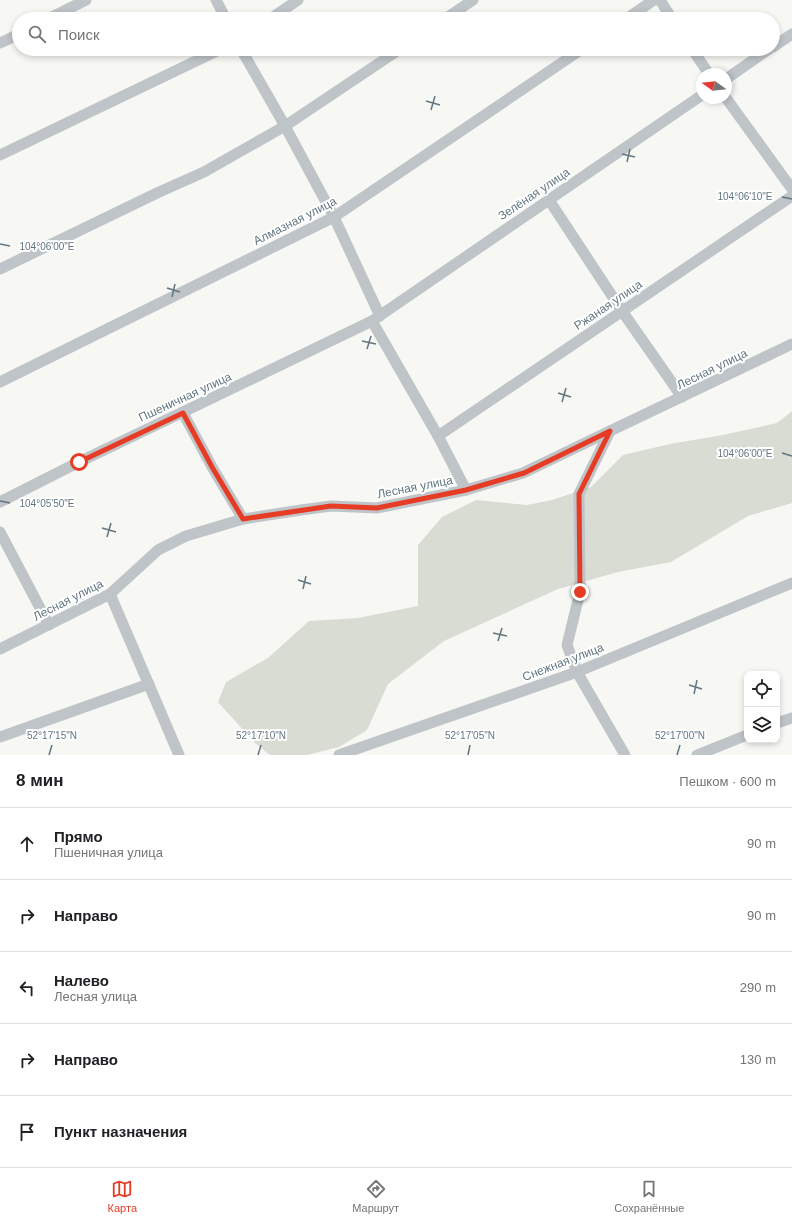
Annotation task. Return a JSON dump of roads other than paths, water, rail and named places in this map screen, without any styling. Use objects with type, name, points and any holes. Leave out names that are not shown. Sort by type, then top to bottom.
[{"type":"street","points":[[62,12],[86,0]]},
{"type":"street","points":[[216,0],[222,12]]},
{"type":"street","points":[[280,12],[298,0]]},
{"type":"street","points":[[455,12],[473,0]]},
{"type":"street","points":[[636,12],[654,0]]},
{"type":"street","points":[[660,0],[668,12]]},
{"type":"street","points":[[780,42],[792,34]]},
{"type":"street","points":[[0,43],[12,37]]},
{"type":"street","points":[[0,155],[205,56]]},
{"type":"street","points":[[245,56],[334,217],[376,318],[466,490]]},
{"type":"street","points":[[0,269],[157,193],[204,172],[285,126],[390,56]]},
{"type":"street","name":"Алмазная улица","points":[[0,382],[334,217],[572,56]]},
{"type":"street","points":[[697,56],[705,68]]},
{"type":"street","points":[[732,75],[760,56]]},
{"type":"street","name":"Зелёная улица","points":[[376,318],[696,99]]},
{"type":"street","points":[[730,104],[792,189]]},
{"type":"street","name":"Ржаная улица","points":[[438,436],[792,196]]},
{"type":"street","points":[[549,200],[622,311],[682,397]]},
{"type":"street","name":"Пшеничная улица","points":[[0,502],[79,462],[183,413],[376,318]]},
{"type":"street","name":"Лесная улица","points":[[0,649],[110,594],[158,550],[186,536],[243,519],[331,506],[377,508],[466,490],[524,473],[792,344]]},
{"type":"street","points":[[183,413],[212,467],[243,519]]},
{"type":"street","points":[[610,431],[579,494],[580,592],[567,645],[577,672],[625,755]]},
{"type":"street","points":[[0,532],[49,625]]},
{"type":"street","name":"Снежная улица","points":[[339,755],[577,672],[792,583]]},
{"type":"street","points":[[110,594],[179,755]]},
{"type":"street","points":[[0,737],[149,684]]},
{"type":"street","points":[[780,723],[792,718]]},
{"type":"street","points":[[697,755],[744,736]]}]
